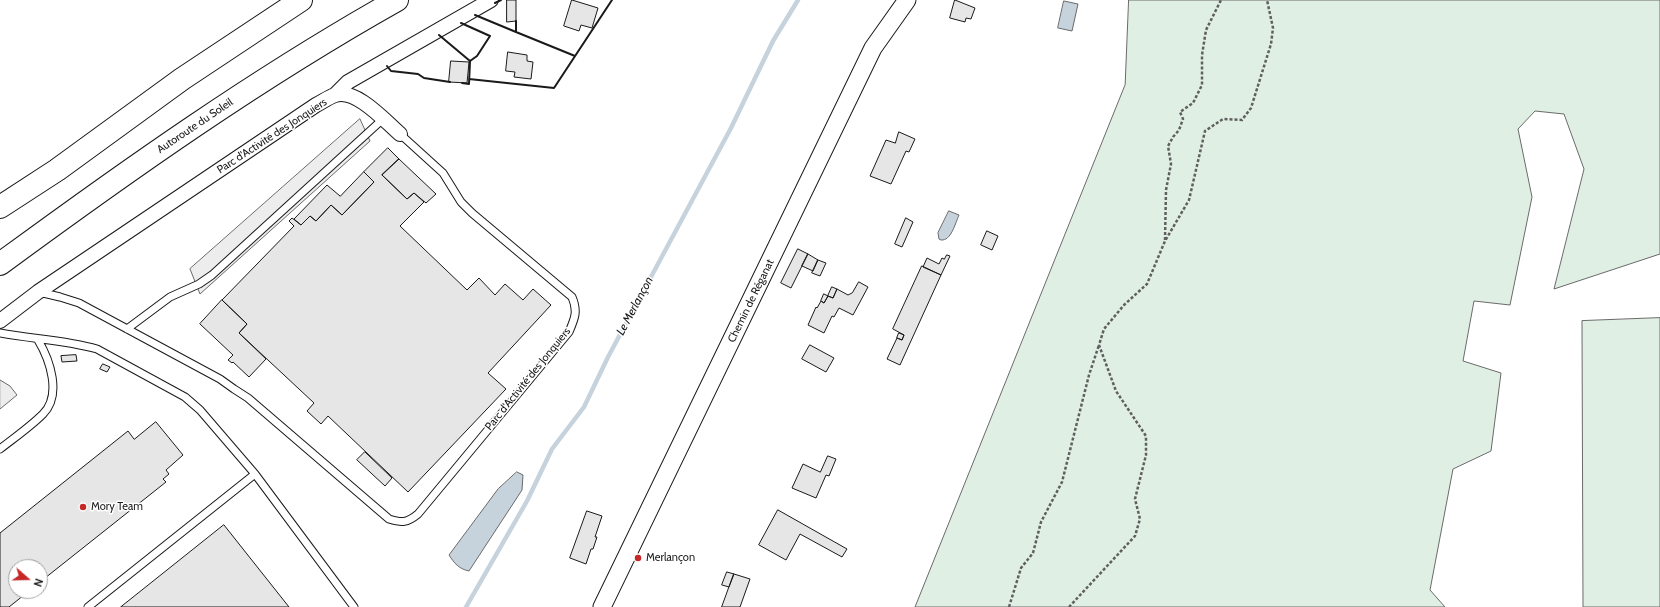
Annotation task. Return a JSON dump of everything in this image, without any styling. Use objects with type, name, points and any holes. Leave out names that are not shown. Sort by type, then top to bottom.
[{"type":"highway","points":[[0,207],[57,170],[182,79],[301,0]]},
{"type":"highway","name":"Autoroute du Soleil","points":[[0,264],[99,191],[228,103],[361,20],[397,0]]},
{"type":"street","points":[[335,95],[348,82],[491,0]]},
{"type":"street","name":"Chemin de Réganat","points":[[602,607],[873,48],[907,0]]},
{"type":"street","name":"Parc d'Activité des Jonquiers","points":[[0,320],[38,292],[316,105],[335,95],[341,94],[353,96],[372,109],[400,134]]},
{"type":"lane","points":[[127,329],[170,297],[199,284],[212,275],[383,120]]},
{"type":"lane","name":"Parc d'Activité des Jonquiers","points":[[38,292],[60,297],[79,304],[220,379],[248,398],[389,519],[398,522],[410,521],[423,508],[569,332],[575,319],[576,306],[572,297],[472,213],[461,202],[443,173],[400,134]]},
{"type":"lane","points":[[0,333],[38,340],[81,344],[97,349],[185,398],[200,410],[255,474],[354,607]]},
{"type":"lane","points":[[0,449],[44,414],[50,403],[53,391],[52,379],[45,352],[38,340]]},
{"type":"lane","points":[[88,607],[255,474]]},
{"type":"path","points":[[1165,241],[1166,190],[1171,164],[1168,146],[1179,130],[1183,119],[1180,112],[1193,103],[1202,85],[1202,55],[1206,30],[1221,0]]},
{"type":"path","points":[[1009,607],[1022,568],[1033,553],[1041,522],[1062,482],[1089,375],[1104,329],[1124,305],[1147,284],[1165,241],[1189,200],[1205,131],[1223,119],[1242,120],[1251,108],[1272,44],[1273,28],[1267,0]]},
{"type":"path","points":[[1069,607],[1135,536],[1140,519],[1135,499],[1146,455],[1146,436],[1116,391],[1099,344]]},
{"type":"green space","points":[[1129,0],[1660,0],[1660,254],[1554,289],[1584,169],[1564,114],[1535,111],[1518,129],[1532,197],[1510,305],[1474,301],[1463,361],[1501,373],[1491,451],[1453,469],[1430,590],[1445,607],[915,607],[1125,85]]},
{"type":"green space","points":[[1660,318],[1660,607],[1583,607],[1582,321]]},
{"type":"shaded area","points":[[1064,1],[1078,4],[1072,31],[1058,28]]},
{"type":"shaded area","points":[[360,119],[370,141],[200,294],[190,269]]},
{"type":"shaded area","points":[[949,211],[959,215],[950,235],[944,240],[941,240],[939,239],[938,233]]},
{"type":"shaded area","points":[[0,380],[10,386],[17,395],[0,409]]},
{"type":"shaded area","points":[[517,472],[523,475],[522,490],[469,571],[462,569],[449,555],[498,489]]},
{"type":"building","points":[[507,0],[516,0],[516,21],[507,22]]},
{"type":"building","points":[[572,0],[598,8],[592,28],[581,25],[579,31],[564,26]]},
{"type":"building","points":[[955,0],[975,8],[971,19],[966,18],[965,22],[950,18]]},
{"type":"building","points":[[508,52],[527,55],[527,61],[533,62],[531,79],[514,77],[515,72],[506,71]]},
{"type":"building","points":[[451,61],[469,62],[467,83],[449,82]]},
{"type":"building","points":[[899,132],[915,139],[909,152],[906,151],[891,184],[870,176],[886,140],[895,143]]},
{"type":"building","points":[[388,148],[399,159],[382,175],[407,199],[414,193],[424,202],[400,226],[467,290],[479,278],[495,295],[505,284],[523,300],[533,289],[551,305],[488,373],[506,389],[408,492],[328,416],[321,424],[307,411],[314,403],[239,333],[247,324],[222,300],[294,226],[289,221],[292,218],[301,225],[310,216],[316,221],[331,205],[342,215],[374,182],[364,172]]},
{"type":"building","points":[[399,159],[436,194],[426,203],[414,193],[407,199],[382,175]]},
{"type":"building","points":[[364,172],[374,182],[342,215],[331,205],[316,221],[310,216],[301,225],[294,219],[327,185],[340,196]]},
{"type":"building","points":[[906,218],[913,222],[902,247],[895,244]]},
{"type":"building","points":[[987,231],[998,236],[992,250],[981,245]]},
{"type":"building","points":[[798,249],[808,254],[791,288],[781,283]]},
{"type":"building","points":[[808,254],[818,260],[813,271],[802,266]]},
{"type":"building","points":[[947,255],[950,256],[941,275],[923,267],[927,258],[939,264],[942,258],[944,259]]},
{"type":"building","points":[[818,260],[826,263],[820,276],[812,273]]},
{"type":"building","points":[[922,266],[941,275],[900,365],[887,359],[897,338],[902,340],[904,335],[893,329]]},
{"type":"building","points":[[859,282],[868,287],[853,315],[839,308],[834,317],[832,316],[824,333],[808,325],[816,307],[817,308],[821,301],[824,303],[828,296],[833,298],[837,289],[848,295],[852,293]]},
{"type":"building","points":[[832,287],[837,289],[833,298],[828,296]]},
{"type":"building","points":[[824,294],[828,296],[824,303],[821,301]]},
{"type":"building","points":[[222,300],[247,324],[239,333],[266,359],[249,377],[233,362],[232,363],[228,360],[233,355],[200,324]]},
{"type":"building","points":[[899,333],[904,335],[902,340],[897,338]]},
{"type":"building","points":[[810,345],[834,358],[826,372],[802,359]]},
{"type":"building","points":[[76,355],[77,361],[62,362],[61,356]]},
{"type":"building","points":[[103,364],[110,367],[107,372],[100,369]]},
{"type":"building","name":"Mory Team","points":[[156,422],[183,455],[166,470],[169,474],[163,479],[166,482],[48,576],[48,559],[8,559],[8,599],[19,599],[9,607],[0,607],[0,533],[128,431],[134,439]]},
{"type":"building","points":[[365,452],[392,478],[385,486],[357,460]]},
{"type":"building","points":[[828,456],[836,459],[829,476],[826,475],[816,498],[792,488],[803,464],[820,472]]},
{"type":"building","points":[[778,510],[847,549],[842,557],[800,534],[786,560],[759,545]]},
{"type":"building","points":[[587,511],[602,516],[595,537],[597,537],[593,549],[591,549],[586,564],[570,558]]},
{"type":"building","points":[[224,525],[289,607],[121,607]]},
{"type":"building","points":[[727,572],[734,574],[729,587],[722,585]]},
{"type":"building","points":[[734,574],[750,579],[740,607],[722,607]]},
{"type":"waterway","name":"Le Merlançon","points":[[466,607],[527,501],[552,449],[584,407],[608,357],[731,128],[773,41],[798,0]]},
{"type":"wall","points":[[495,3],[501,0]]},
{"type":"wall","points":[[469,79],[554,88],[612,0]]},
{"type":"wall","points":[[475,15],[516,32]]},
{"type":"wall","points":[[516,21],[516,32],[575,56]]},
{"type":"wall","points":[[461,23],[490,36],[477,56],[470,61]]},
{"type":"wall","points":[[439,35],[470,61],[469,84],[462,83]]},
{"type":"wall","points":[[387,66],[391,71],[418,74],[424,78],[450,82]]},
{"type":"place","name":"Mory Team","points":[[83,507]]},
{"type":"place","name":"Merlançon","points":[[638,558]]}]
